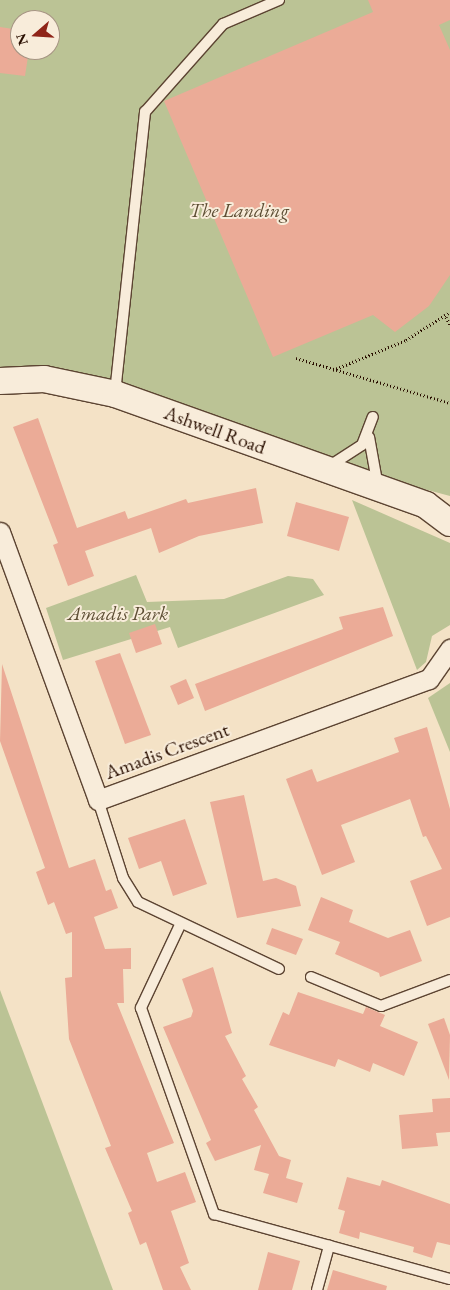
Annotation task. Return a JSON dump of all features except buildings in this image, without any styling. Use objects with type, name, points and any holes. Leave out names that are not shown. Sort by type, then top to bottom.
[{"type":"street","name":"Ashwell Road","points":[[0,381],[44,379],[115,394],[378,488],[438,504],[450,523]]},
{"type":"street","name":"Amadis Crescent","points":[[0,532],[98,800],[429,679],[450,649]]},
{"type":"lane","points":[[115,394],[145,112],[223,24],[278,0]]},
{"type":"lane","points":[[373,417],[369,437],[378,488]]},
{"type":"lane","points":[[325,469],[369,437]]},
{"type":"lane","points":[[98,800],[123,878],[138,902],[180,925],[279,969]]},
{"type":"lane","points":[[180,925],[141,1008],[214,1214],[450,1279]]},
{"type":"lane","points":[[311,977],[381,1006],[450,980]]},
{"type":"lane","points":[[317,1290],[329,1246]]},
{"type":"path","points":[[332,370],[388,348],[446,317],[450,312]]},
{"type":"path","points":[[446,317],[450,325]]},
{"type":"path","points":[[296,358],[450,403]]},
{"type":"green space","name":"The Landing","points":[[0,0],[450,0],[450,496],[0,376]]},
{"type":"green space","points":[[352,500],[450,543],[450,625],[432,636],[426,662],[417,670]]},
{"type":"green space","name":"Amadis Park","points":[[136,575],[147,602],[224,599],[288,576],[313,579],[324,595],[178,648],[170,627],[63,660],[46,608]]},
{"type":"green space","points":[[450,683],[450,752],[428,698]]},
{"type":"green space","points":[[0,990],[113,1290],[0,1290]]}]
